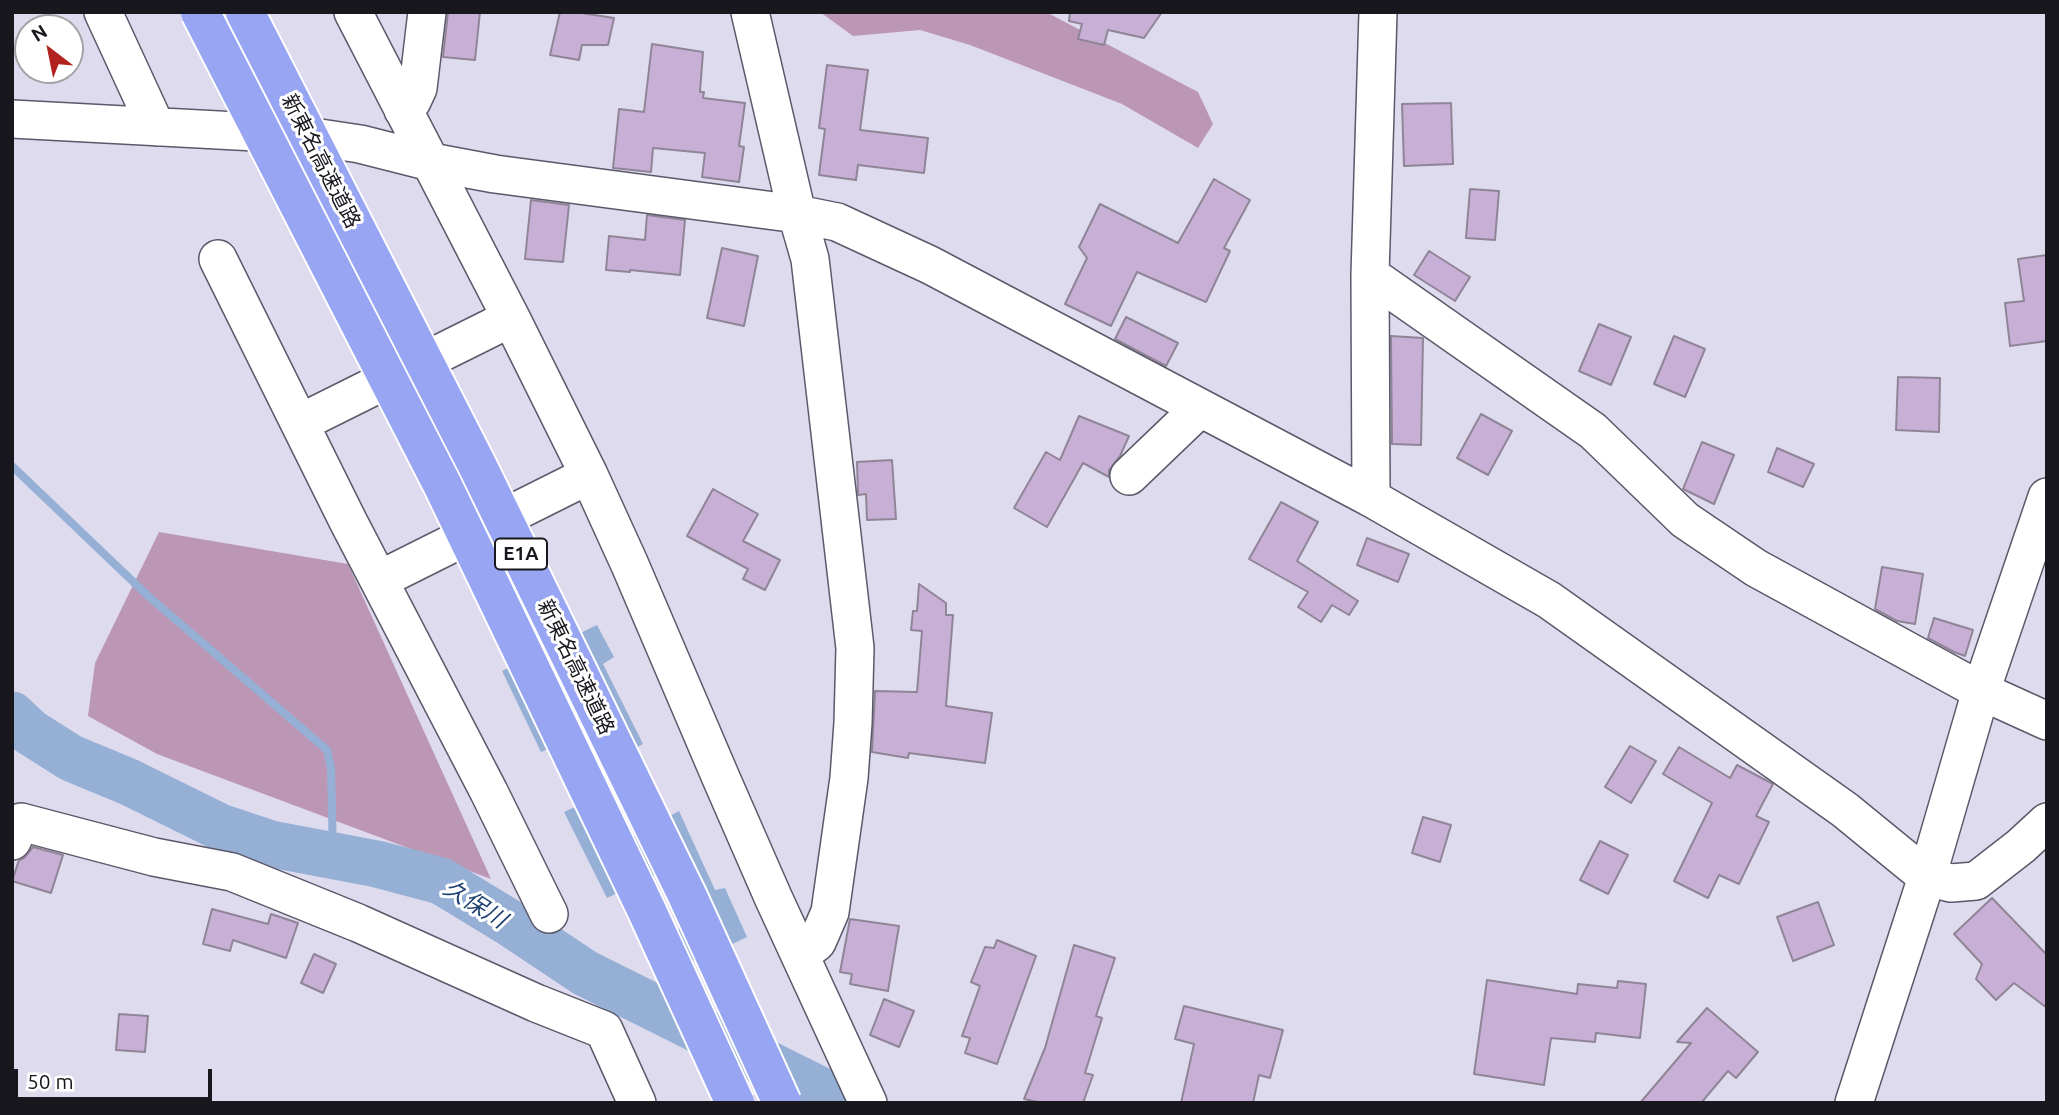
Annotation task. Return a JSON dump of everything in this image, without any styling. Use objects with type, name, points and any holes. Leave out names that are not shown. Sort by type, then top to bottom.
[{"type":"highway","name":"新東名高速道路","points":[[200,12],[443,486],[646,909],[735,1103]]},
{"type":"highway","name":"新東名高速道路","points":[[245,12],[484,477],[687,895],[782,1103]]},
{"type":"street","points":[[103,12],[156,127]]},
{"type":"street","points":[[353,12],[589,475],[631,565],[720,778],[868,1103]]},
{"type":"street","points":[[403,110],[412,101],[418,88],[427,12]]},
{"type":"street","points":[[750,12],[810,259],[855,648],[849,778],[830,912],[817,942],[800,956]]},
{"type":"street","points":[[1371,498],[1370,275],[1378,12]]},
{"type":"street","points":[[12,119],[293,134],[360,144],[431,162],[495,174],[797,214],[837,222],[930,265],[1371,498],[1549,600],[1845,810],[1927,877],[1951,883],[1976,881],[2047,822]]},
{"type":"street","points":[[218,259],[489,792],[548,914]]},
{"type":"street","points":[[1370,275],[1593,431],[1685,520],[1756,568],[1981,691],[2047,721]]},
{"type":"street","points":[[300,423],[511,318]]},
{"type":"street","points":[[1129,475],[1200,408]]},
{"type":"street","points":[[379,580],[589,475]]},
{"type":"street","points":[[1854,1103],[1927,877],[1981,691],[2047,497]]},
{"type":"street","points":[[15,827],[232,872],[358,923],[536,1003],[604,1030],[637,1103]]},
{"type":"shaded area","points":[[820,12],[1046,12],[1198,92],[1213,124],[1198,148],[1122,104],[970,45],[920,30],[853,36]]},
{"type":"shaded area","points":[[159,532],[348,564],[491,879],[157,754],[88,716],[95,663]]},
{"type":"water","points":[[597,625],[614,657],[603,664],[643,744],[612,761],[595,729],[541,752],[502,671]]},
{"type":"water","points":[[603,794],[626,840],[679,811],[715,890],[725,888],[747,937],[695,962],[678,953],[670,934],[683,926],[658,874],[607,898],[564,812]]},
{"type":"building","points":[[448,12],[480,12],[475,60],[443,57]]},
{"type":"building","points":[[560,12],[614,18],[608,45],[582,45],[579,60],[550,55]]},
{"type":"building","points":[[1070,12],[1162,12],[1144,38],[1108,30],[1104,45],[1078,39],[1082,24],[1069,21]]},
{"type":"building","points":[[652,44],[703,52],[700,92],[704,92],[703,98],[745,103],[739,146],[744,147],[739,182],[702,177],[705,153],[653,148],[651,172],[613,168],[619,109],[644,112]]},
{"type":"building","points":[[827,65],[868,70],[860,130],[928,138],[924,173],[858,165],[856,180],[819,175],[825,129],[819,128]]},
{"type":"building","points":[[1451,103],[1453,164],[1404,166],[1402,104]]},
{"type":"building","points":[[1214,179],[1250,200],[1224,248],[1230,251],[1206,302],[1137,272],[1111,326],[1065,304],[1087,258],[1079,247],[1100,204],[1178,243]]},
{"type":"building","points":[[1470,189],[1499,191],[1495,240],[1466,238]]},
{"type":"building","points":[[531,200],[569,205],[563,262],[525,259]]},
{"type":"building","points":[[647,215],[685,220],[680,275],[606,270],[609,236],[645,240]]},
{"type":"building","points":[[722,248],[758,256],[744,326],[707,318]]},
{"type":"building","points":[[1429,251],[1470,277],[1455,301],[1414,275]]},
{"type":"building","points":[[2047,255],[2047,341],[2010,346],[2005,303],[2024,301],[2018,259]]},
{"type":"building","points":[[1126,317],[1178,343],[1166,366],[1115,339]]},
{"type":"building","points":[[1599,324],[1631,337],[1611,385],[1579,371]]},
{"type":"building","points":[[1391,336],[1423,338],[1421,445],[1392,444]]},
{"type":"building","points":[[1674,336],[1705,349],[1685,397],[1654,384]]},
{"type":"building","points":[[1898,377],[1940,378],[1939,432],[1896,430]]},
{"type":"building","points":[[1481,414],[1512,431],[1488,475],[1457,458]]},
{"type":"building","points":[[1079,416],[1129,436],[1120,456],[1109,470],[1109,477],[1083,463],[1047,527],[1014,508],[1046,452],[1060,460]]},
{"type":"building","points":[[1702,442],[1734,455],[1714,504],[1683,489]]},
{"type":"building","points":[[1777,448],[1814,464],[1803,487],[1768,472]]},
{"type":"building","points":[[892,460],[896,519],[867,520],[866,494],[858,495],[857,462]]},
{"type":"building","points":[[713,489],[758,514],[743,541],[780,560],[765,590],[743,579],[748,569],[687,536]]},
{"type":"building","points":[[1281,502],[1318,522],[1297,561],[1358,601],[1349,615],[1332,605],[1321,622],[1298,607],[1308,592],[1249,559]]},
{"type":"building","points":[[1367,538],[1409,554],[1398,582],[1357,565]]},
{"type":"building","points":[[1882,567],[1923,574],[1915,624],[1897,621],[1875,609]]},
{"type":"building","points":[[919,584],[946,603],[946,615],[953,615],[946,706],[992,713],[985,763],[909,753],[908,758],[872,752],[875,691],[917,692],[922,631],[911,630],[913,611],[917,611]]},
{"type":"building","points":[[1934,618],[1973,630],[1965,656],[1928,638]]},
{"type":"building","points":[[1630,746],[1656,761],[1631,803],[1605,787]]},
{"type":"building","points":[[1679,747],[1730,778],[1737,765],[1773,784],[1756,816],[1769,822],[1739,884],[1719,875],[1708,898],[1674,881],[1712,803],[1663,774]]},
{"type":"building","points":[[1423,817],[1451,825],[1440,862],[1412,853]]},
{"type":"building","points":[[1600,841],[1628,855],[1608,894],[1580,880]]},
{"type":"building","points":[[33,847],[63,855],[51,893],[12,881],[19,860]]},
{"type":"building","points":[[1992,898],[2047,955],[2047,1008],[2014,983],[1996,1000],[1976,979],[1982,964],[1954,934]]},
{"type":"building","points":[[1818,902],[1834,945],[1793,961],[1777,917]]},
{"type":"building","points":[[212,909],[268,924],[271,914],[298,923],[286,958],[233,940],[230,951],[203,944]]},
{"type":"building","points":[[850,919],[899,926],[888,991],[850,984],[852,974],[840,972]]},
{"type":"building","points":[[997,940],[1036,956],[997,1064],[965,1053],[970,1038],[962,1036],[980,986],[971,982],[985,947],[994,948]]},
{"type":"building","points":[[1074,945],[1115,958],[1096,1016],[1102,1018],[1085,1073],[1093,1075],[1083,1103],[1042,1103],[1024,1099],[1045,1048]]},
{"type":"building","points":[[314,954],[336,964],[323,993],[301,983]]},
{"type":"building","points":[[1487,980],[1577,994],[1578,984],[1617,988],[1618,981],[1646,984],[1640,1038],[1596,1033],[1595,1042],[1551,1038],[1544,1085],[1474,1074]]},
{"type":"building","points":[[884,999],[914,1011],[899,1047],[870,1035]]},
{"type":"building","points":[[1184,1006],[1283,1030],[1270,1078],[1259,1075],[1253,1103],[1181,1103],[1194,1044],[1175,1039]]},
{"type":"building","points":[[1707,1008],[1758,1052],[1736,1078],[1728,1071],[1701,1103],[1640,1103],[1691,1043],[1677,1042]]},
{"type":"building","points":[[119,1014],[148,1016],[145,1052],[116,1050]]},
{"type":"waterway","points":[[12,466],[147,595],[327,750],[331,768],[333,856]]},
{"type":"waterway","name":"久保川","points":[[12,715],[30,732],[71,758],[129,782],[220,827],[271,844],[377,864],[441,881],[585,973],[846,1103]]}]
